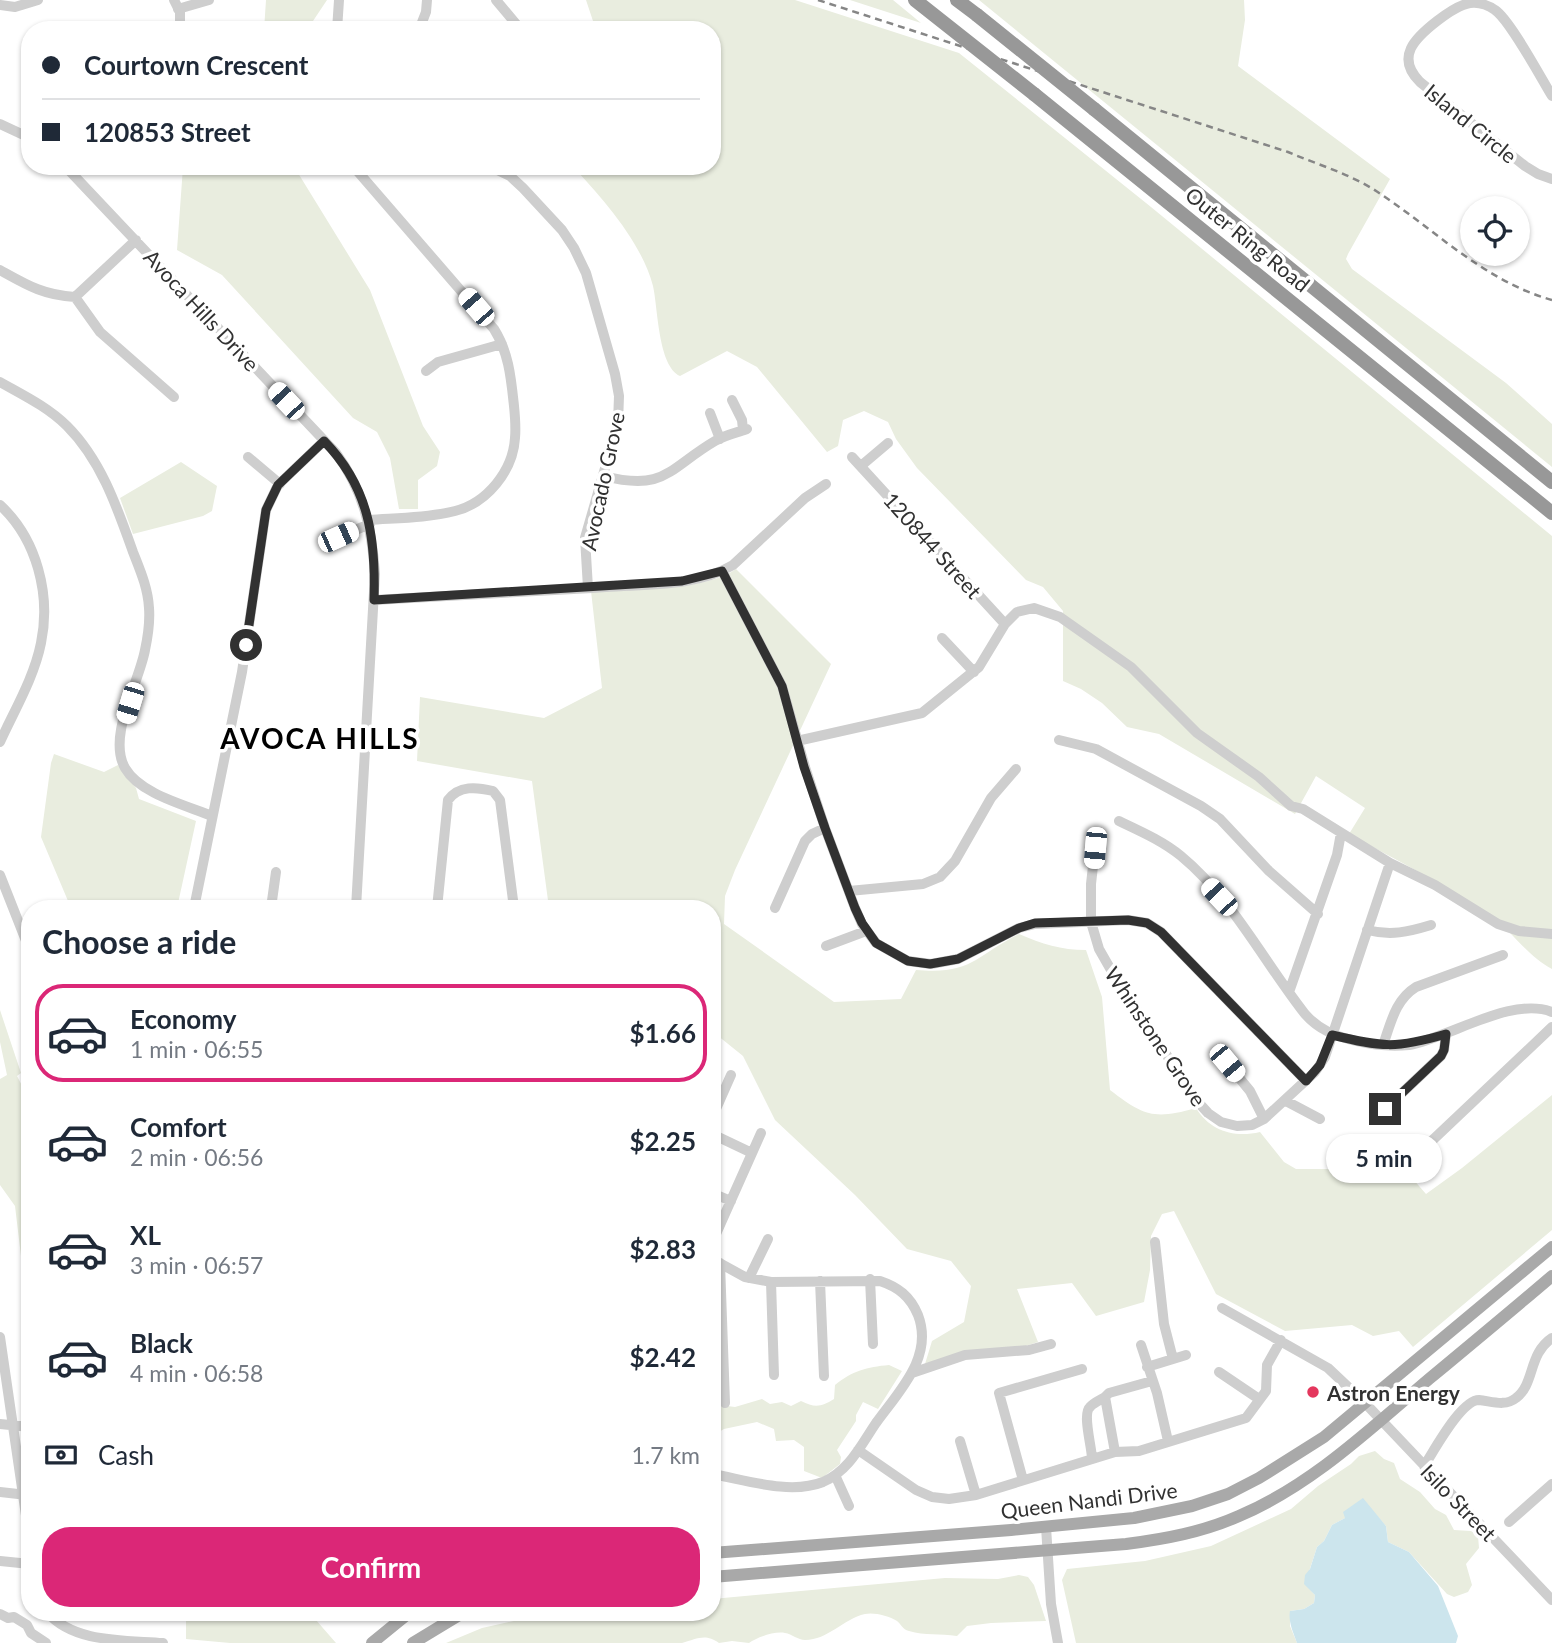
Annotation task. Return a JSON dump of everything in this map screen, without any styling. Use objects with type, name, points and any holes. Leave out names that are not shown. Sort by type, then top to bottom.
[{"type":"highway","name":"Outer Ring Road","points":[[915,0],[1552,513]]},
{"type":"highway","name":"Outer Ring Road","points":[[957,0],[1552,482]]},
{"type":"main road","name":"Queen Nandi Drive","points":[[721,1552],[1046,1527],[1157,1515],[1228,1494],[1308,1447],[1365,1404],[1552,1247]]},
{"type":"main road","points":[[721,1576],[1047,1552],[1175,1537],[1230,1520],[1287,1491],[1381,1422],[1552,1276]]},
{"type":"main road","points":[[372,1643],[400,1621]]},
{"type":"main road","points":[[413,1643],[449,1621]]},
{"type":"street","points":[[0,5],[15,7],[38,0]]},
{"type":"street","points":[[176,4],[209,0]]},
{"type":"street","points":[[338,21],[339,0]]},
{"type":"street","points":[[422,21],[427,0]]},
{"type":"street","points":[[496,0],[514,21]]},
{"type":"street","name":"Island Circle","points":[[1552,96],[1502,16],[1485,5],[1476,3],[1460,6],[1425,31],[1415,40],[1410,50],[1410,69],[1420,82],[1525,166],[1552,179]]},
{"type":"street","points":[[0,124],[21,130]]},
{"type":"street","name":"Avoca Hills Drive","points":[[74,175],[324,441],[348,470],[370,522],[375,564],[374,600],[356,900]]},
{"type":"street","points":[[338,537],[370,522],[457,511],[477,502],[498,481],[507,467],[516,437],[510,369],[502,344],[488,322],[361,175]]},
{"type":"street","name":"Avocado Grove","points":[[508,175],[562,230],[574,248],[586,273],[620,396],[618,423],[585,538],[588,588]]},
{"type":"street","points":[[75,298],[136,240]]},
{"type":"street","points":[[0,270],[38,291],[75,298],[100,332],[174,397]]},
{"type":"street","points":[[426,371],[438,362],[502,344]]},
{"type":"street","points":[[0,382],[47,410],[66,426],[92,456],[115,502],[146,589],[149,608],[146,647],[122,727],[120,744],[124,766],[140,785],[212,816]]},
{"type":"street","points":[[604,476],[632,482],[660,478],[720,439],[745,430],[743,420],[732,400]]},
{"type":"street","points":[[710,413],[720,439]]},
{"type":"street","points":[[196,900],[242,672],[263,523],[272,496],[280,484],[324,441]]},
{"type":"street","points":[[862,465],[888,443]]},
{"type":"street","points":[[248,457],[280,484]]},
{"type":"street","name":"120844 Street","points":[[852,457],[1004,624]]},
{"type":"street","points":[[374,600],[682,581],[722,571],[733,565],[805,498],[826,484]]},
{"type":"street","points":[[0,505],[16,524],[38,565],[44,620],[41,644],[34,666],[0,743]]},
{"type":"street","points":[[722,571],[782,686],[825,828],[866,931],[876,943],[897,957],[930,964],[958,959],[1035,923],[1138,921],[1161,932],[1306,1081]]},
{"type":"street","points":[[797,741],[917,715],[927,710],[974,672],[985,659],[1004,624],[1017,612],[1034,608],[1060,617],[1131,667],[1197,733],[1259,777],[1291,806],[1303,809],[1390,863],[1435,885],[1499,924],[1520,931],[1552,934]]},
{"type":"street","points":[[942,638],[974,672]]},
{"type":"street","points":[[1059,740],[1107,754],[1220,819],[1269,871],[1318,914]]},
{"type":"street","points":[[849,891],[923,884],[940,877],[955,861],[990,798],[1016,769]]},
{"type":"street","points":[[438,900],[448,800],[458,790],[472,788],[493,791],[500,800],[513,900]]},
{"type":"street","points":[[1119,821],[1183,858],[1219,897],[1312,1022],[1332,1035],[1383,1045],[1410,1044],[1511,1010],[1532,1007],[1552,1012]]},
{"type":"street","points":[[775,908],[805,841],[825,828]]},
{"type":"street","points":[[1289,992],[1318,914],[1337,855],[1341,832]]},
{"type":"street","points":[[1091,922],[1095,848]]},
{"type":"street","name":"Whinstone Grove","points":[[1091,922],[1105,962],[1203,1109],[1229,1125],[1252,1125],[1286,1101],[1320,1065],[1390,863]]},
{"type":"street","points":[[272,900],[276,872]]},
{"type":"street","points":[[0,875],[21,928]]},
{"type":"street","points":[[1367,930],[1387,935],[1431,925]]},
{"type":"street","points":[[826,946],[866,931]]},
{"type":"street","points":[[1383,1045],[1405,994],[1416,987],[1503,955]]},
{"type":"street","points":[[1420,1152],[1552,1027]]},
{"type":"street","points":[[1385,1109],[1441,1056],[1446,1034]]},
{"type":"street","points":[[1227,1063],[1257,1101],[1264,1119]]},
{"type":"street","points":[[721,1096],[730,1075]]},
{"type":"street","points":[[1286,1101],[1320,1119]]},
{"type":"street","points":[[721,1223],[761,1133]]},
{"type":"street","points":[[721,1138],[752,1153]]},
{"type":"street","points":[[721,1197],[731,1201]]},
{"type":"street","points":[[749,1279],[768,1239]]},
{"type":"street","points":[[1155,1242],[1164,1324],[1173,1359]]},
{"type":"street","points":[[721,1264],[749,1279],[771,1282],[870,1279],[894,1286],[915,1308],[923,1336],[921,1353],[912,1373],[858,1450],[835,1475],[812,1485],[791,1486],[721,1475]]},
{"type":"street","points":[[870,1279],[873,1344]]},
{"type":"street","points":[[771,1282],[774,1375]]},
{"type":"street","points":[[820,1282],[824,1376]]},
{"type":"street","name":"Isilo Street","points":[[1222,1308],[1328,1368],[1552,1600]]},
{"type":"street","points":[[721,1328],[726,1403]]},
{"type":"street","points":[[0,1337],[21,1468]]},
{"type":"street","points":[[1424,1466],[1460,1411],[1469,1403],[1477,1400],[1490,1403],[1508,1402],[1517,1398],[1523,1391],[1537,1353],[1552,1338]]},
{"type":"street","points":[[858,1450],[925,1494],[949,1499],[976,1494],[1115,1452],[1134,1452],[1244,1419],[1250,1415],[1266,1391],[1267,1365],[1281,1340]]},
{"type":"street","points":[[912,1373],[965,1355],[1029,1350],[1051,1344]]},
{"type":"street","points":[[1141,1345],[1168,1441]]},
{"type":"street","points":[[1147,1367],[1186,1355]]},
{"type":"street","points":[[1023,1480],[999,1393],[1082,1369]]},
{"type":"street","points":[[1219,1372],[1259,1399]]},
{"type":"street","points":[[1092,1459],[1086,1414],[1089,1407],[1109,1393],[1152,1381]]},
{"type":"street","points":[[1105,1397],[1115,1452]]},
{"type":"street","points":[[0,1424],[21,1426]]},
{"type":"street","points":[[960,1441],[976,1494]]},
{"type":"street","points":[[835,1475],[849,1506]]},
{"type":"street","points":[[1509,1522],[1552,1484]]},
{"type":"street","points":[[0,1492],[21,1494]]},
{"type":"street","points":[[1046,1527],[1051,1604],[1058,1643]]},
{"type":"street","points":[[0,1561],[21,1562]]},
{"type":"street","points":[[0,1614],[8,1618],[14,1617],[27,1625],[31,1633],[46,1643]]},
{"type":"street","points":[[57,1621],[67,1630],[103,1641],[163,1643]]},
{"type":"shaded area","points":[[266,0],[327,0],[313,21],[265,21]]},
{"type":"shaded area","points":[[586,0],[795,0],[959,53],[1552,536],[1552,969],[1543,964],[1491,916],[1421,873],[1349,834],[1365,808],[1316,776],[1295,814],[1159,734],[1127,727],[1102,703],[1063,681],[1063,611],[1043,587],[1026,580],[917,468],[896,439],[888,422],[864,411],[843,420],[838,446],[827,452],[757,367],[727,351],[680,376],[673,370],[663,349],[653,286],[640,253],[608,206],[580,175],[721,175],[721,21],[593,21]]},
{"type":"shaded area","points":[[850,0],[893,0],[921,23]]},
{"type":"shaded area","points":[[979,0],[1244,0],[1245,20],[1238,66],[1390,179],[1348,254],[1346,259],[1352,269],[1506,383],[1552,424],[1552,467]]},
{"type":"shaded area","points":[[182,175],[299,175],[370,290],[423,426],[440,452],[437,466],[418,480],[418,509],[399,509],[390,458],[377,432],[353,418],[222,275],[177,250]]},
{"type":"shaded area","points":[[181,462],[217,486],[212,511],[203,516],[133,534],[120,498]]},
{"type":"shaded area","points":[[736,569],[831,664],[735,870],[725,896],[724,924],[834,1002],[901,999],[916,970],[935,971],[962,967],[1019,934],[1052,946],[1086,950],[1102,997],[1110,1090],[1150,1113],[1170,1114],[1196,1108],[1208,1122],[1224,1131],[1241,1134],[1260,1132],[1284,1162],[1296,1169],[1336,1169],[1379,1140],[1426,1194],[1552,1095],[1552,1230],[1413,1347],[1399,1331],[1373,1336],[1352,1325],[1285,1331],[1216,1294],[1174,1211],[1162,1214],[1151,1236],[1150,1270],[1144,1302],[1096,1316],[1072,1283],[1017,1289],[1038,1342],[1016,1349],[925,1364],[932,1341],[964,1322],[971,1286],[951,1261],[907,1249],[855,1195],[775,1120],[743,1056],[721,1038],[721,900],[548,900],[532,781],[417,761],[420,697],[544,718],[602,688],[591,591],[687,585],[722,576]]},
{"type":"shaded area","points":[[54,754],[104,772],[118,765],[136,788],[139,799],[196,821],[179,900],[68,900],[41,837]]},
{"type":"shaded area","points":[[0,1010],[21,1073],[17,1076],[21,1084],[21,1256],[15,1206],[0,1185],[0,1079],[7,1075],[0,1042]]},
{"type":"shaded area","points":[[889,1365],[902,1371],[878,1409],[863,1402],[856,1421],[837,1450],[841,1457],[840,1464],[822,1478],[804,1471],[804,1447],[794,1440],[776,1441],[774,1429],[757,1422],[721,1431],[721,1405],[735,1407],[762,1399],[770,1404],[782,1402],[791,1406],[801,1401],[814,1406],[822,1405],[834,1399],[835,1385],[854,1373]]},
{"type":"shaded area","points":[[1375,1451],[1394,1463],[1400,1479],[1446,1515],[1454,1530],[1471,1531],[1478,1536],[1479,1548],[1466,1564],[1472,1585],[1468,1592],[1454,1597],[1447,1594],[1409,1552],[1388,1542],[1386,1526],[1362,1499],[1345,1518],[1332,1525],[1324,1541],[1317,1547],[1305,1584],[1315,1595],[1314,1603],[1304,1609],[1290,1611],[1290,1626],[1297,1643],[1076,1643],[1062,1580],[1067,1569],[1145,1561],[1211,1546],[1291,1509],[1359,1456]]},
{"type":"shaded area","points":[[1019,1575],[1028,1577],[1034,1585],[1046,1621],[967,1626],[957,1636],[915,1633],[890,1618],[869,1614],[850,1620],[821,1637],[805,1640],[781,1633],[766,1635],[749,1643],[719,1643],[705,1638],[682,1643],[446,1643],[482,1628],[514,1621],[721,1621],[721,1598],[945,1578],[998,1579]]},
{"type":"shaded area","points":[[186,1621],[317,1621],[336,1643],[230,1643],[186,1639]]},
{"type":"water","points":[[1363,1498],[1386,1526],[1388,1542],[1409,1552],[1438,1586],[1458,1636],[1456,1643],[1297,1643],[1290,1623],[1290,1611],[1304,1609],[1314,1603],[1315,1595],[1304,1584],[1317,1547],[1324,1541],[1332,1525],[1345,1518],[1343,1512]]},
{"type":"railway","points":[[818,0],[1288,152],[1331,169],[1373,189],[1503,280],[1552,300]]},
{"type":"place","name":"Astron Energy","points":[[1313,1392]]},
{"type":"district","name":"AVOCA HILLS","points":[[320,738]]},
{"type":"route","points":[[246,645],[266,510],[278,485],[324,441],[348,470],[364,503],[373,545],[374,600],[682,581],[699,579],[722,571],[782,686],[804,767],[825,828],[855,908],[876,943],[908,961],[945,963],[973,953],[1007,933],[1035,923],[1128,920],[1147,923],[1161,932],[1306,1081],[1320,1065],[1332,1035],[1395,1046],[1446,1034],[1441,1056],[1385,1109]]}]
